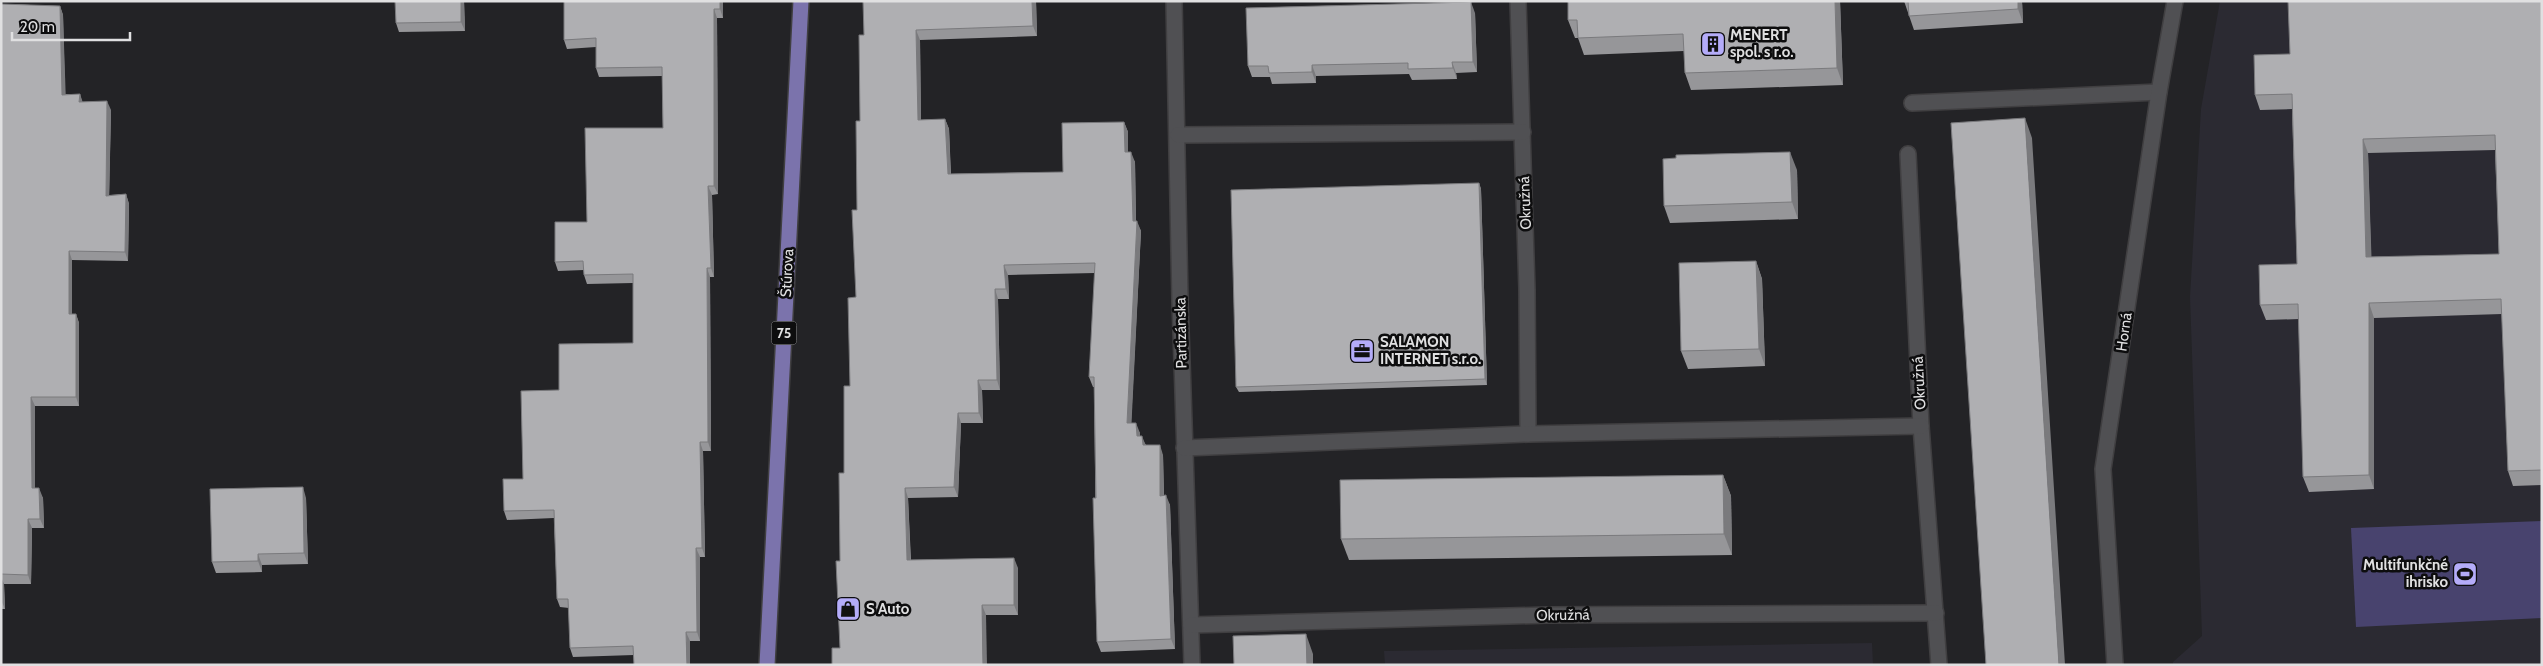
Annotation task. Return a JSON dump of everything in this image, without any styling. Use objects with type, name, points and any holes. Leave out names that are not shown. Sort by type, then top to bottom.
[{"type":"main road","name":"Štúrova","points":[[767,665],[801,1]]},
{"type":"street","name":"Partizánska","points":[[1174,1],[1184,448],[1192,665]]},
{"type":"street","name":"Okružná","points":[[1518,1],[1528,434]]},
{"type":"street","name":"Horná","points":[[2115,665],[2104,470],[2158,92],[2175,1]]},
{"type":"street","points":[[1912,104],[2158,92]]},
{"type":"street","points":[[1178,135],[1522,132]]},
{"type":"street","name":"Okružná","points":[[1908,154],[1921,426],[1939,665]]},
{"type":"street","points":[[1184,448],[1528,434],[1921,426]]},
{"type":"street","name":"Okružná","points":[[1191,625],[1547,615],[1936,613]]},
{"type":"shaded area","points":[[2220,1],[2542,1],[2542,665],[2173,665],[2173,662],[2202,636],[2190,297],[2201,109]]},
{"type":"shaded area","points":[[2542,521],[2542,618],[2356,627],[2351,528]]},
{"type":"shaded area","points":[[1872,643],[1873,665],[1385,665],[1384,651]]},
{"type":"building","points":[[395,1],[461,1],[461,22],[396,23]]},
{"type":"building","points":[[564,1],[720,1],[720,9],[714,9],[714,186],[708,186],[711,268],[707,268],[708,442],[700,442],[702,548],[696,548],[697,632],[686,632],[687,665],[634,665],[633,646],[570,648],[568,599],[557,599],[554,510],[504,511],[503,479],[523,479],[521,391],[559,390],[559,344],[633,343],[633,274],[584,275],[583,261],[555,262],[555,222],[587,222],[585,128],[663,128],[662,67],[596,68],[596,38],[564,40]]},
{"type":"building","points":[[863,1],[1032,1],[1033,26],[916,30],[918,120],[945,119],[948,174],[1063,172],[1062,123],[1124,122],[1125,152],[1131,152],[1133,221],[1137,221],[1127,423],[1136,423],[1137,436],[1142,436],[1143,445],[1160,445],[1160,496],[1166,495],[1171,639],[1097,642],[1093,498],[1096,498],[1094,377],[1089,377],[1095,263],[1004,265],[1006,289],[995,289],[997,380],[978,380],[979,413],[958,413],[954,487],[905,488],[907,560],[1014,558],[1014,605],[982,605],[983,665],[832,665],[832,648],[840,648],[836,561],[840,561],[839,473],[844,473],[844,386],[850,386],[848,298],[856,297],[852,210],[857,210],[856,121],[860,121],[859,35],[864,35]]},
{"type":"building","name":"MENERT spol. s r.o.","points":[[1568,1],[1835,1],[1837,68],[1685,73],[1683,34],[1578,38],[1577,20],[1568,20]]},
{"type":"building","points":[[1908,1],[2018,1],[2018,9],[1909,16]]},
{"type":"building","points":[[2288,1],[2542,1],[2542,470],[2508,471],[2501,299],[2369,303],[2369,475],[2303,477],[2298,304],[2260,305],[2259,265],[2297,264],[2292,94],[2255,95],[2254,55],[2290,54]],"holes":[[[2495,135],[2499,254],[2366,257],[2363,139]]]},
{"type":"building","points":[[1471,2],[1473,62],[1452,62],[1453,68],[1408,69],[1408,63],[1312,65],[1312,72],[1269,73],[1268,66],[1248,66],[1246,8]]},
{"type":"building","points":[[1,4],[60,6],[62,95],[80,94],[79,102],[107,101],[106,196],[126,194],[125,252],[69,251],[69,314],[76,314],[76,397],[31,397],[32,488],[39,488],[40,519],[28,519],[28,575],[1,574]]},
{"type":"building","points":[[2025,118],[2059,665],[1986,665],[1951,123]]},
{"type":"building","points":[[1790,152],[1792,202],[1664,206],[1663,159],[1676,158],[1676,155]]},
{"type":"building","points":[[1479,183],[1485,379],[1236,387],[1231,190]]},
{"type":"building","points":[[1756,261],[1759,349],[1681,351],[1679,263]]},
{"type":"building","points":[[1723,475],[1724,534],[1341,539],[1340,480]]},
{"type":"building","points":[[303,487],[304,553],[258,554],[258,561],[212,562],[210,489]]},
{"type":"building","points":[[1306,634],[1307,665],[1234,665],[1233,636]]},
{"type":"place","name":"MENERT spol. s r.o.","points":[[1713,44]]},
{"type":"place","name":"SALAMON INTERNET s.r.o.","points":[[1362,351]]},
{"type":"place","name":"Multifunkčné ihrisko","points":[[2465,574]]},
{"type":"place","name":"S Auto","points":[[848,609]]}]
